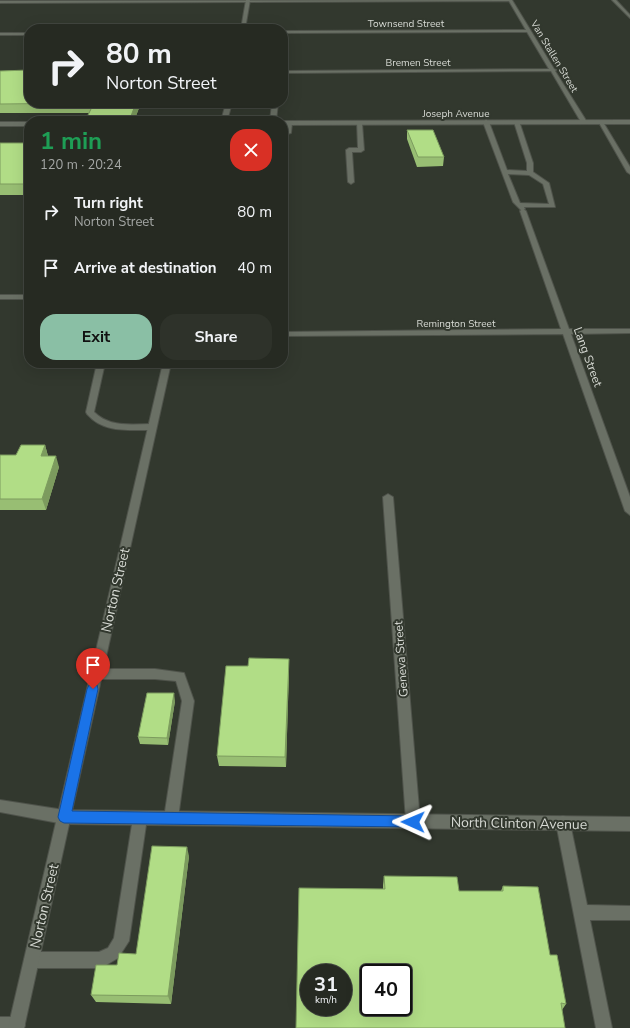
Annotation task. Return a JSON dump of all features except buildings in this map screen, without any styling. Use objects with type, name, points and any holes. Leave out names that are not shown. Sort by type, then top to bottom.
[{"type":"street","points":[[0,2],[510,0]]},
{"type":"street","name":"Van Stallen Street","points":[[510,0],[554,70],[584,122]]},
{"type":"street","points":[[614,0],[630,17]]},
{"type":"street","points":[[244,24],[247,1]]},
{"type":"street","name":"Townsend Street","points":[[288,32],[530,31]]},
{"type":"street","points":[[0,34],[24,34]]},
{"type":"street","name":"Bremen Street","points":[[288,72],[554,70]]},
{"type":"street","name":"Lang Street","points":[[486,122],[515,201],[521,208],[630,511]]},
{"type":"street","points":[[517,122],[530,163],[530,172]]},
{"type":"street","points":[[600,122],[630,172]]},
{"type":"street","name":"Joseph Avenue","points":[[288,123],[630,122]]},
{"type":"street","points":[[351,182],[349,150],[361,150],[359,123]]},
{"type":"street","points":[[0,124],[24,124]]},
{"type":"street","points":[[504,172],[530,172],[546,184],[553,206],[521,208]]},
{"type":"street","points":[[0,297],[24,297]]},
{"type":"street","name":"Remington Street","points":[[288,334],[630,331]]},
{"type":"street","points":[[100,368],[90,412],[96,420],[107,426],[152,427]]},
{"type":"street","name":"Norton Street","points":[[17,1027],[166,368]]},
{"type":"street","name":"Geneva Street","points":[[388,497],[413,822]]},
{"type":"street","points":[[96,674],[156,674],[180,677],[188,701],[172,818]]},
{"type":"street","name":"North Clinton Avenue","points":[[0,806],[64,817],[630,824]]},
{"type":"street","points":[[32,960],[101,960],[113,953],[121,940],[140,818]]},
{"type":"street","points":[[563,823],[604,1028]]},
{"type":"street","points":[[582,912],[630,914]]},
{"type":"street","points":[[0,1025],[17,1027]]},
{"type":"route","points":[[93,689],[64,817],[413,822]]}]
